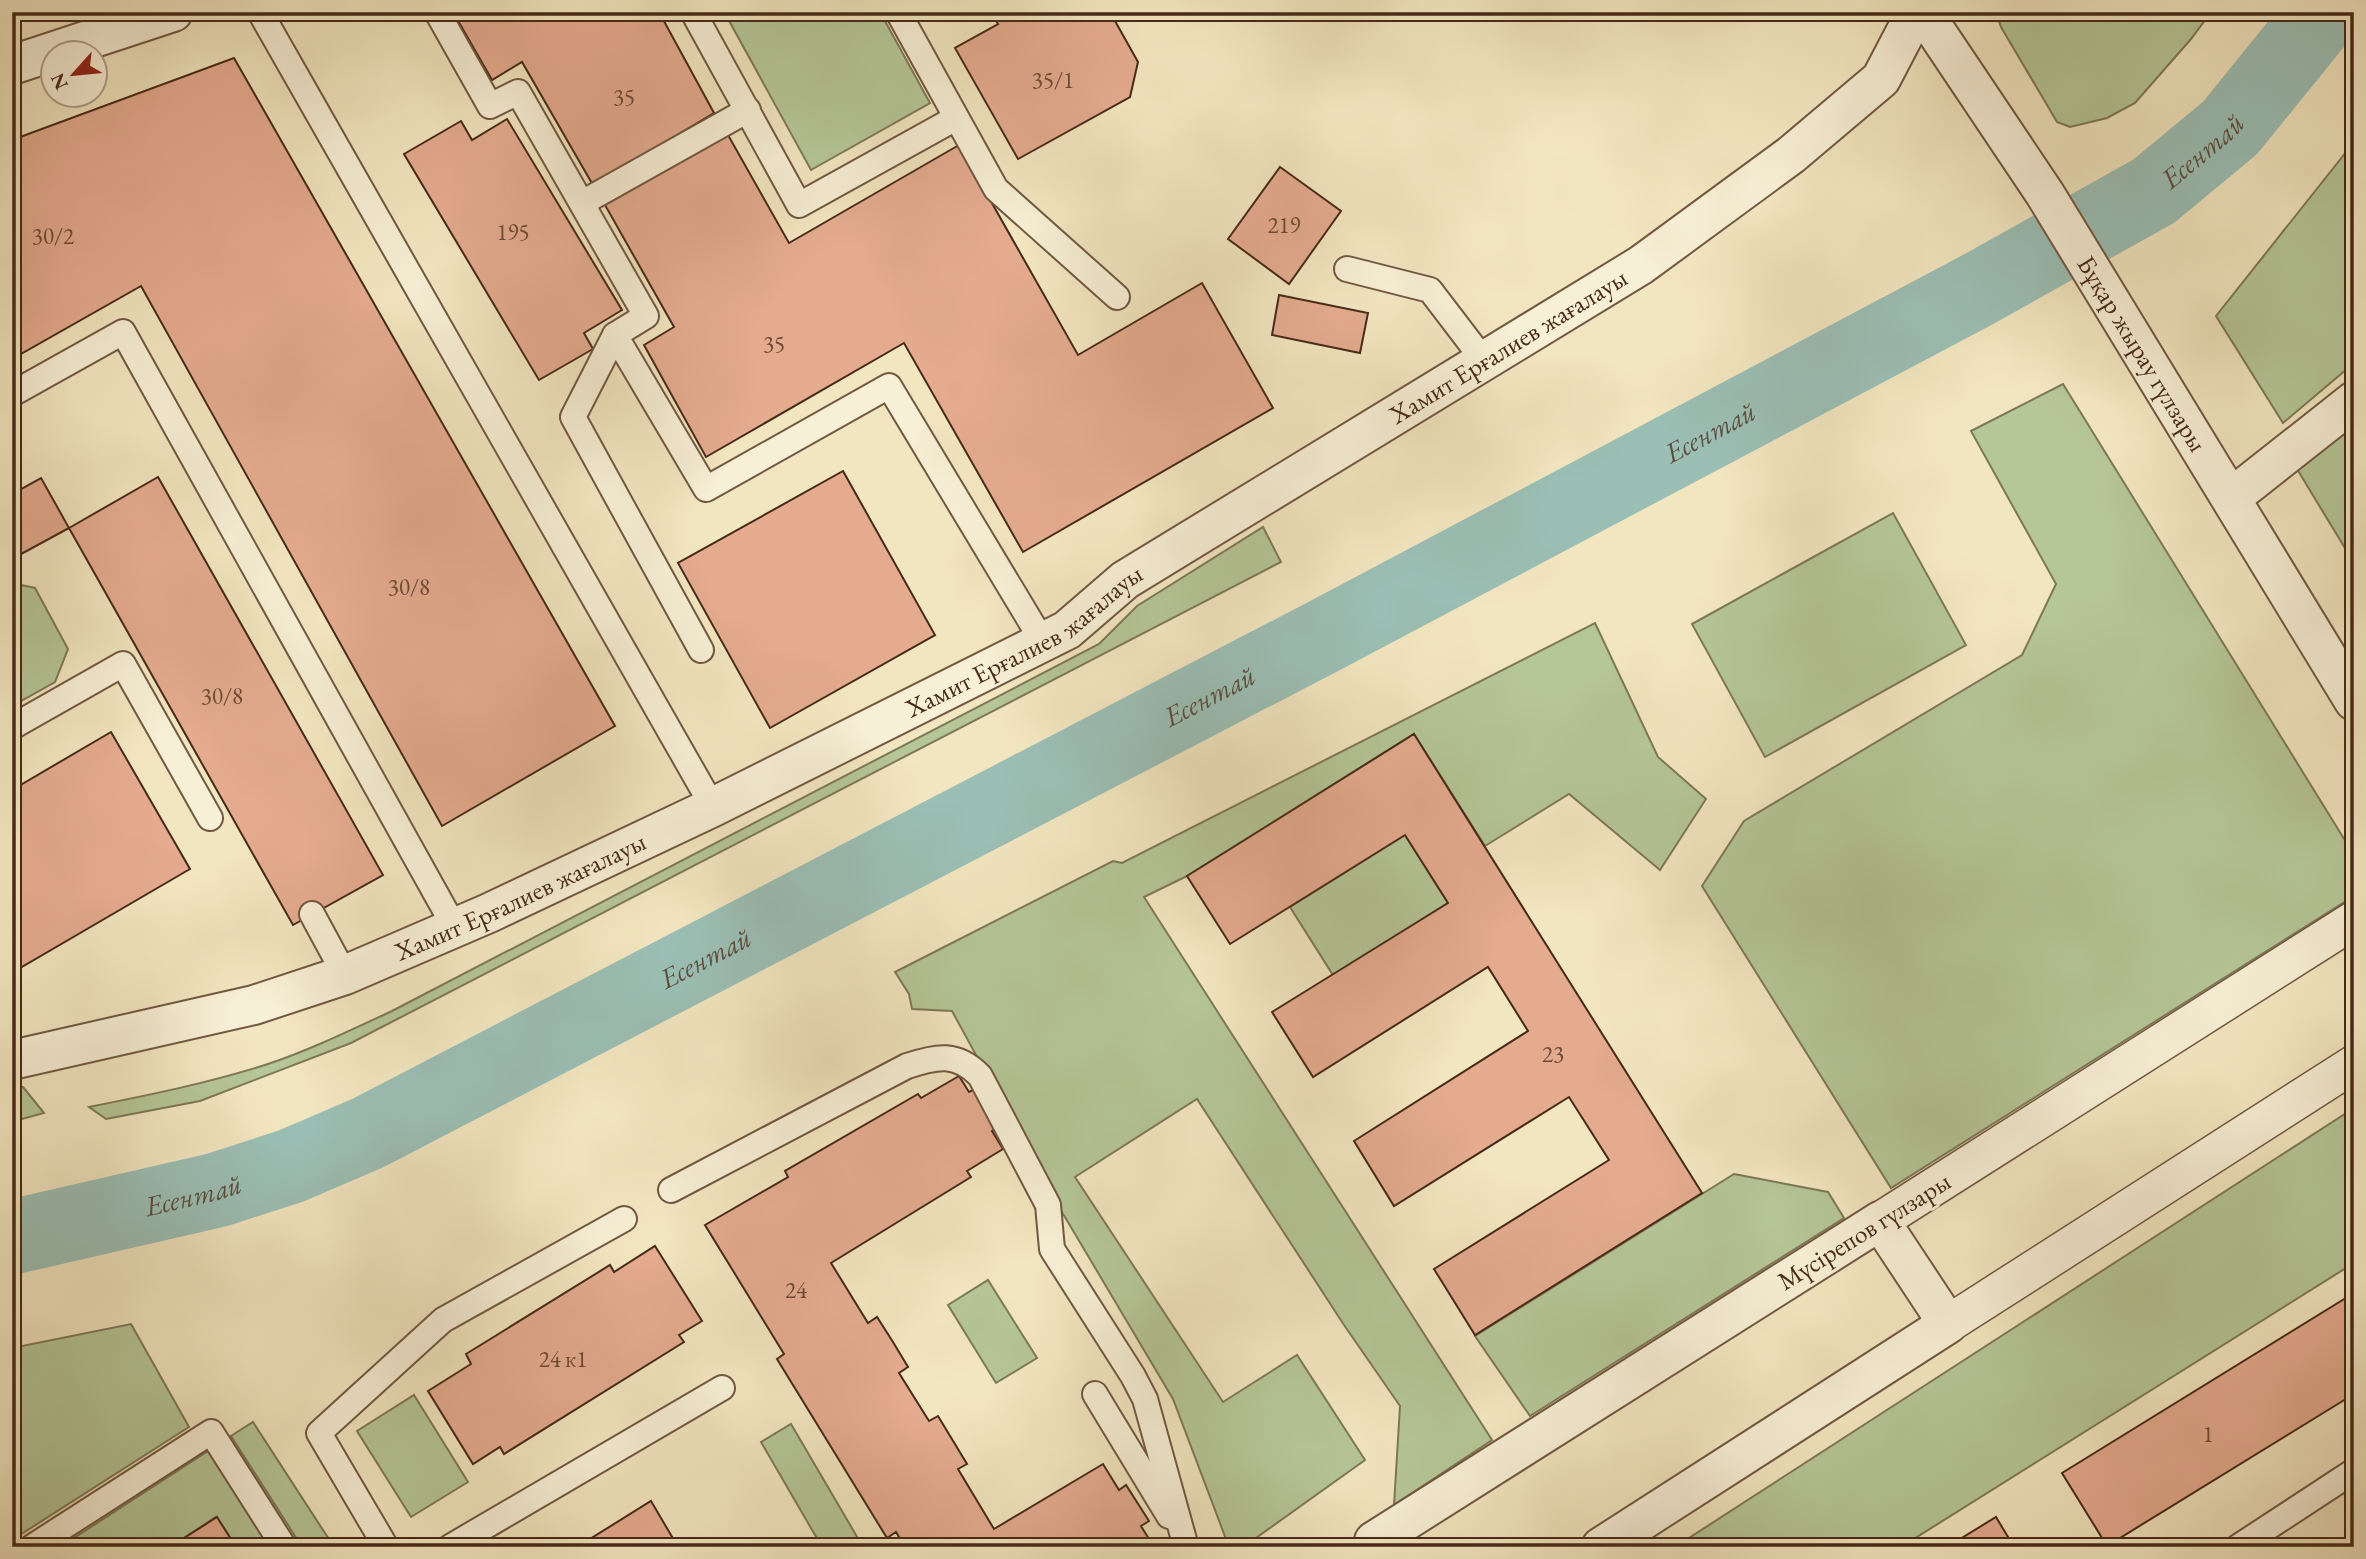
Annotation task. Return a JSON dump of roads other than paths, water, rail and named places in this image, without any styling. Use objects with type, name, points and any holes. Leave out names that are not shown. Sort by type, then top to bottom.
[{"type":"street","points":[[12,65],[173,12]]},
{"type":"street","name":"Хамит Ерғалиев жағалауы","points":[[12,1060],[254,1005],[345,975],[455,928],[713,807],[1067,629],[1125,580],[1641,265],[1790,155],[1881,79],[1916,12]]},
{"type":"street","name":"Бұқар жырау гүлзары","points":[[1923,12],[2045,194],[2354,701]]},
{"type":"street","points":[[2231,498],[2354,401]]},
{"type":"street","name":"Мүсірепов гүлзары","points":[[1374,1541],[2354,920]]},
{"type":"street","points":[[1601,1547],[2354,1064]]},
{"type":"street","points":[[1880,1221],[1948,1324]]},
{"type":"lane","points":[[260,12],[713,807]]},
{"type":"lane","points":[[437,12],[490,106],[518,92],[646,316],[615,335],[573,417],[701,650]]},
{"type":"lane","points":[[693,12],[799,205],[956,118]]},
{"type":"lane","points":[[898,12],[996,189],[1116,297]]},
{"type":"lane","points":[[582,203],[748,110]]},
{"type":"lane","points":[[1347,269],[1430,290],[1485,362]]},
{"type":"lane","points":[[12,394],[123,332],[455,928]]},
{"type":"lane","points":[[615,335],[706,489],[889,386],[1043,642]]},
{"type":"lane","points":[[12,727],[122,664],[210,818]]},
{"type":"lane","points":[[312,914],[345,975]]},
{"type":"lane","points":[[671,1190],[907,1066],[929,1059],[951,1058],[968,1064],[980,1076],[1048,1205],[1052,1249],[1133,1376],[1144,1399],[1185,1544]]},
{"type":"lane","points":[[386,1547],[319,1433],[443,1320],[624,1219]]},
{"type":"lane","points":[[450,1547],[722,1388]]},
{"type":"lane","points":[[1095,1394],[1185,1544]]},
{"type":"lane","points":[[32,1547],[211,1432],[284,1547]]},
{"type":"lane","points":[[2238,1547],[2354,1471]]},
{"type":"waterway","name":"Есентай","points":[[12,1237],[217,1190],[291,1166],[368,1133],[1328,634],[1979,289],[2154,191],[2230,128],[2324,12]]}]
